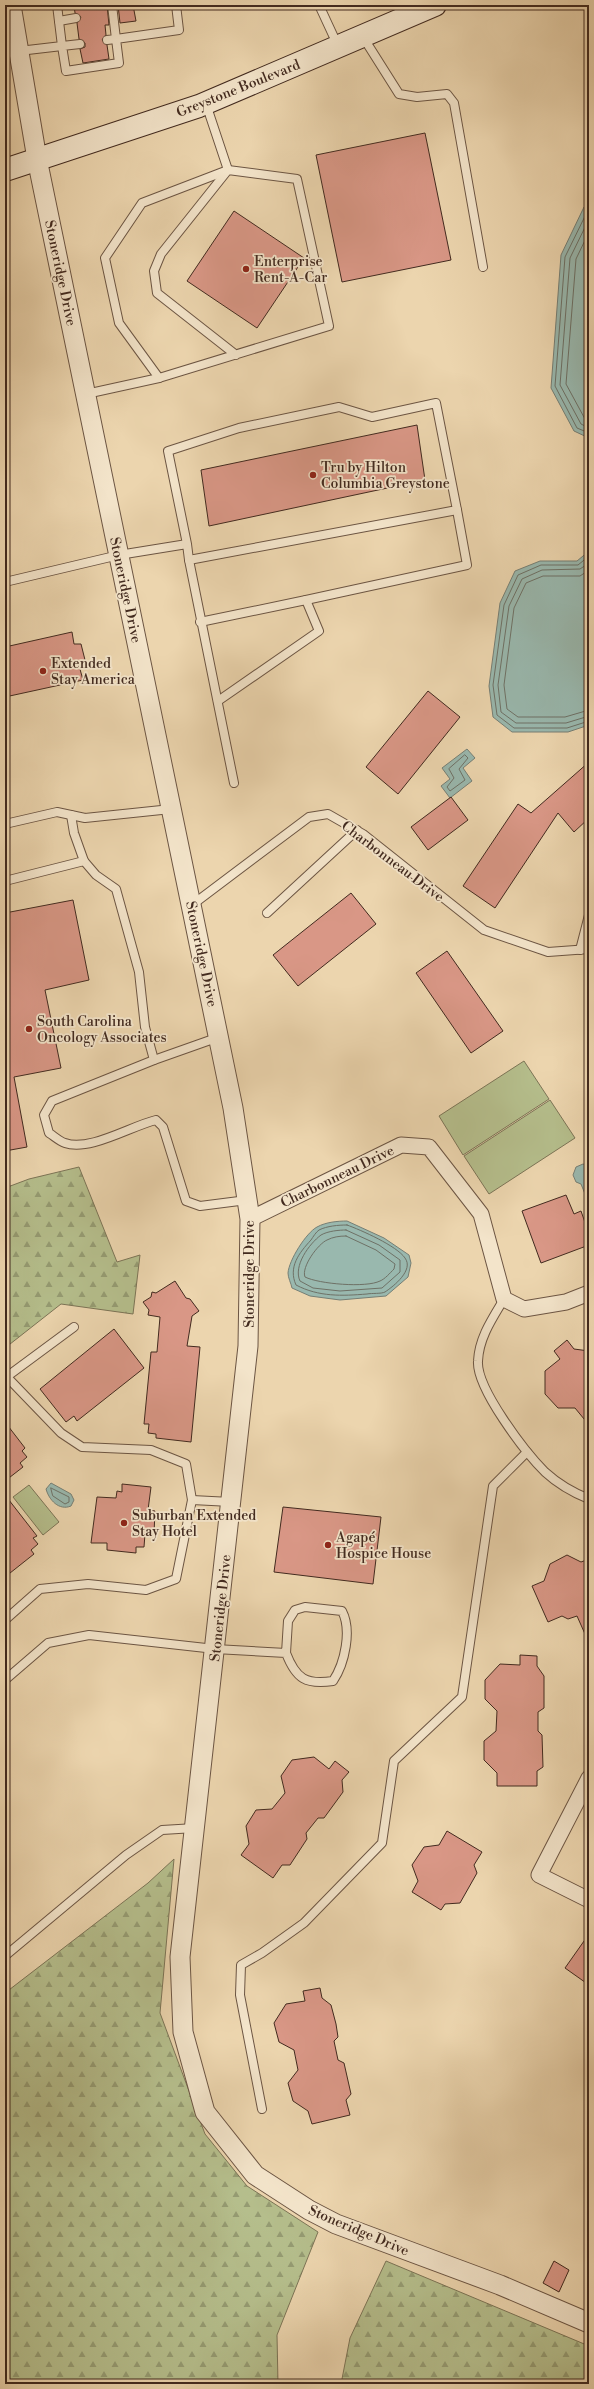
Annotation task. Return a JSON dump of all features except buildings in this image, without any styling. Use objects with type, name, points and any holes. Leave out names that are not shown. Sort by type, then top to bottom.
[{"type":"main road","name":"Greystone Boulevard","points":[[5,170],[206,103],[435,5]]},
{"type":"main road","name":"Greystone Boulevard","points":[[5,164],[38,159]]},
{"type":"street","name":"Stoneridge Drive","points":[[11,5],[38,159],[233,1108],[250,1219],[248,1346],[232,1502],[180,1957],[183,2032],[205,2112],[255,2175],[309,2210],[336,2224],[500,2285],[589,2323]]},
{"type":"street","name":"Charbonneau Drive","points":[[250,1219],[401,1145],[429,1147],[481,1214],[504,1299]]},
{"type":"street","points":[[504,1299],[524,1309],[566,1302],[589,1293]]},
{"type":"street","points":[[589,1778],[539,1875],[589,1900]]},
{"type":"lane","points":[[57,5],[66,70],[119,63],[116,39],[109,15],[112,5]]},
{"type":"lane","points":[[107,40],[179,30],[176,5]]},
{"type":"lane","points":[[319,5],[338,47]]},
{"type":"lane","points":[[59,21],[76,18]]},
{"type":"lane","points":[[362,37],[399,94],[417,96],[447,94],[454,103],[484,267]]},
{"type":"lane","points":[[19,51],[80,44]]},
{"type":"lane","points":[[206,103],[228,170]]},
{"type":"lane","points":[[228,170],[161,254],[154,271],[157,293],[236,354]]},
{"type":"lane","points":[[86,394],[159,378],[329,326],[297,179],[228,170],[142,203],[105,258],[118,323],[159,378]]},
{"type":"lane","points":[[200,622],[467,565],[436,403],[372,417],[339,407],[239,428],[168,451],[187,544],[200,622],[234,783]]},
{"type":"lane","points":[[189,560],[457,510]]},
{"type":"lane","points":[[5,582],[119,555],[187,544]]},
{"type":"lane","points":[[218,702],[319,631],[306,600]]},
{"type":"lane","points":[[5,824],[57,812],[85,818],[172,809]]},
{"type":"lane","name":"Charbonneau Drive","points":[[192,905],[309,817],[328,814],[357,830],[484,930],[548,952],[589,949]]},
{"type":"lane","points":[[71,815],[74,833],[84,861],[96,875],[116,889],[139,972],[145,1027],[154,1060]]},
{"type":"lane","points":[[267,913],[357,830]]},
{"type":"lane","points":[[5,881],[84,861]]},
{"type":"lane","points":[[580,950],[589,915]]},
{"type":"lane","points":[[219,1037],[154,1060],[52,1101],[44,1115],[49,1133],[65,1143],[85,1145],[156,1120],[163,1127],[186,1201],[200,1206],[246,1200]]},
{"type":"lane","points":[[504,1299],[479,1345],[477,1362],[481,1381],[490,1398],[527,1452],[546,1472],[564,1486],[589,1500]]},
{"type":"lane","points":[[5,1620],[40,1589],[88,1584],[146,1590],[176,1579],[192,1500],[186,1464],[151,1450],[82,1447],[61,1433],[6,1377],[74,1328]]},
{"type":"lane","points":[[262,2109],[240,1995],[241,1965],[262,1953],[304,1923],[382,1843],[394,1761],[462,1697],[494,1486],[527,1452]]},
{"type":"lane","points":[[192,1500],[232,1502]]},
{"type":"lane","points":[[305,1607],[342,1610],[346,1618],[345,1649],[340,1670],[333,1681],[317,1683],[303,1679],[292,1668],[286,1653],[288,1621],[295,1610],[305,1607]]},
{"type":"lane","points":[[5,1680],[48,1643],[89,1635],[215,1649],[286,1653]]},
{"type":"lane","points":[[5,1956],[126,1855],[162,1830],[195,1828]]},
{"type":"green space","points":[[524,1061],[549,1099],[463,1155],[439,1116]]},
{"type":"green space","points":[[550,1100],[575,1138],[489,1194],[464,1156]]},
{"type":"green space","points":[[79,1167],[117,1262],[140,1255],[133,1314],[61,1304],[5,1348],[5,1188],[29,1179]]},
{"type":"green space","points":[[29,1485],[59,1522],[43,1535],[13,1497]]},
{"type":"green space","points":[[174,1859],[160,2013],[205,2134],[247,2186],[318,2232],[277,2335],[278,2384],[5,2384],[5,1993],[148,1883]]},
{"type":"green space","points":[[386,2261],[589,2346],[589,2384],[341,2384],[350,2338]]},
{"type":"water","points":[[589,203],[589,438],[574,431],[551,388],[561,255],[584,207]]},
{"type":"water","points":[[589,551],[589,725],[568,732],[512,732],[493,717],[489,686],[500,603],[515,571],[540,561],[577,561]]},
{"type":"water","points":[[467,749],[475,758],[463,768],[472,781],[450,798],[441,786],[450,779],[442,768]]},
{"type":"water","points":[[583,1164],[589,1166],[589,1196],[585,1194],[581,1184],[576,1182],[573,1175],[576,1167]]},
{"type":"water","points":[[347,1221],[384,1238],[409,1255],[411,1263],[408,1277],[386,1296],[340,1300],[310,1296],[292,1288],[288,1275],[289,1268],[291,1261],[303,1241],[317,1227],[324,1224]]},
{"type":"water","points":[[51,1483],[71,1494],[74,1500],[71,1506],[62,1507],[52,1501],[46,1489]]},
{"type":"place","name":"Enterprise Rent-A-Car","points":[[246,269]]},
{"type":"place","name":"Tru by Hilton Columbia Greystone","points":[[313,475]]},
{"type":"place","name":"Extended Stay America","points":[[43,671]]},
{"type":"place","name":"South Carolina Oncology Associates","points":[[29,1029]]},
{"type":"place","name":"Suburban Extended Stay Hotel","points":[[124,1523]]},
{"type":"place","name":"Agapé Hospice House","points":[[328,1545]]}]
